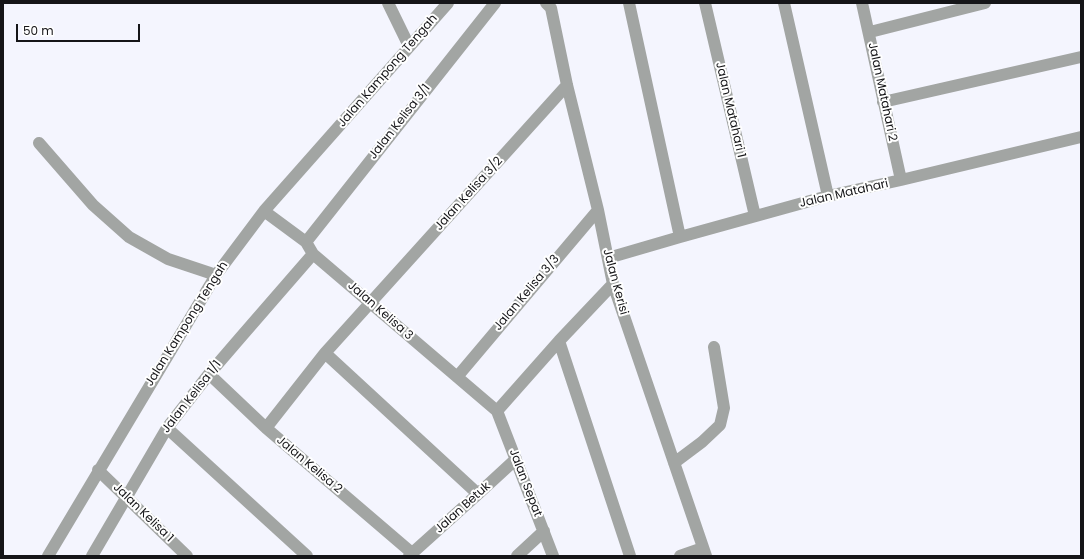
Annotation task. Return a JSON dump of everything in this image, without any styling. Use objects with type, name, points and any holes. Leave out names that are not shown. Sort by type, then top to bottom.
[{"type":"street","points":[[388,3],[409,46]]},
{"type":"street","name":"Jalan Kampong Tengah","points":[[48,556],[98,470],[216,275],[262,214],[448,3]]},
{"type":"street","name":"Jalan Kelisa 3/1","points":[[306,242],[495,3]]},
{"type":"street","name":"Jalan Kerisi","points":[[546,3],[551,8],[598,210],[613,284],[704,552]]},
{"type":"street","points":[[629,3],[680,237]]},
{"type":"street","name":"Jalan Matahari 1","points":[[705,3],[756,216]]},
{"type":"street","points":[[784,3],[828,196]]},
{"type":"street","name":"Jalan Matahari 2","points":[[862,3],[870,32],[883,102],[901,180]]},
{"type":"street","points":[[870,32],[950,7],[985,3]]},
{"type":"street","points":[[883,102],[1081,57]]},
{"type":"street","name":"Jalan Kelisa 3/2","points":[[266,428],[325,353],[568,85]]},
{"type":"street","name":"Jalan Matahari","points":[[608,258],[828,196],[1081,137]]},
{"type":"street","points":[[39,143],[93,205],[129,237],[168,258],[216,275]]},
{"type":"street","name":"Jalan Kelisa 3/3","points":[[457,377],[598,210]]},
{"type":"street","points":[[262,214],[302,248],[313,254]]},
{"type":"street","name":"Jalan Kelisa 3","points":[[262,214],[306,242],[313,254],[497,411]]},
{"type":"street","name":"Jalan Kelisa 1/1","points":[[92,556],[167,428],[209,374],[313,254]]},
{"type":"street","points":[[497,411],[559,341],[613,284]]},
{"type":"street","points":[[559,341],[630,556]]},
{"type":"street","points":[[674,463],[702,442],[720,425],[724,408],[714,347]]},
{"type":"street","points":[[325,353],[478,494]]},
{"type":"street","name":"Jalan Kelisa 2","points":[[209,374],[266,428],[411,554]]},
{"type":"street","name":"Jalan Sepat","points":[[497,411],[553,556]]},
{"type":"street","points":[[167,428],[306,556]]},
{"type":"street","name":"Jalan Betuk","points":[[411,554],[516,459]]},
{"type":"street","name":"Jalan Kelisa 1","points":[[98,470],[126,497],[176,551],[188,556]]},
{"type":"street","points":[[517,556],[544,531]]},
{"type":"street","points":[[680,556],[704,552]]}]
